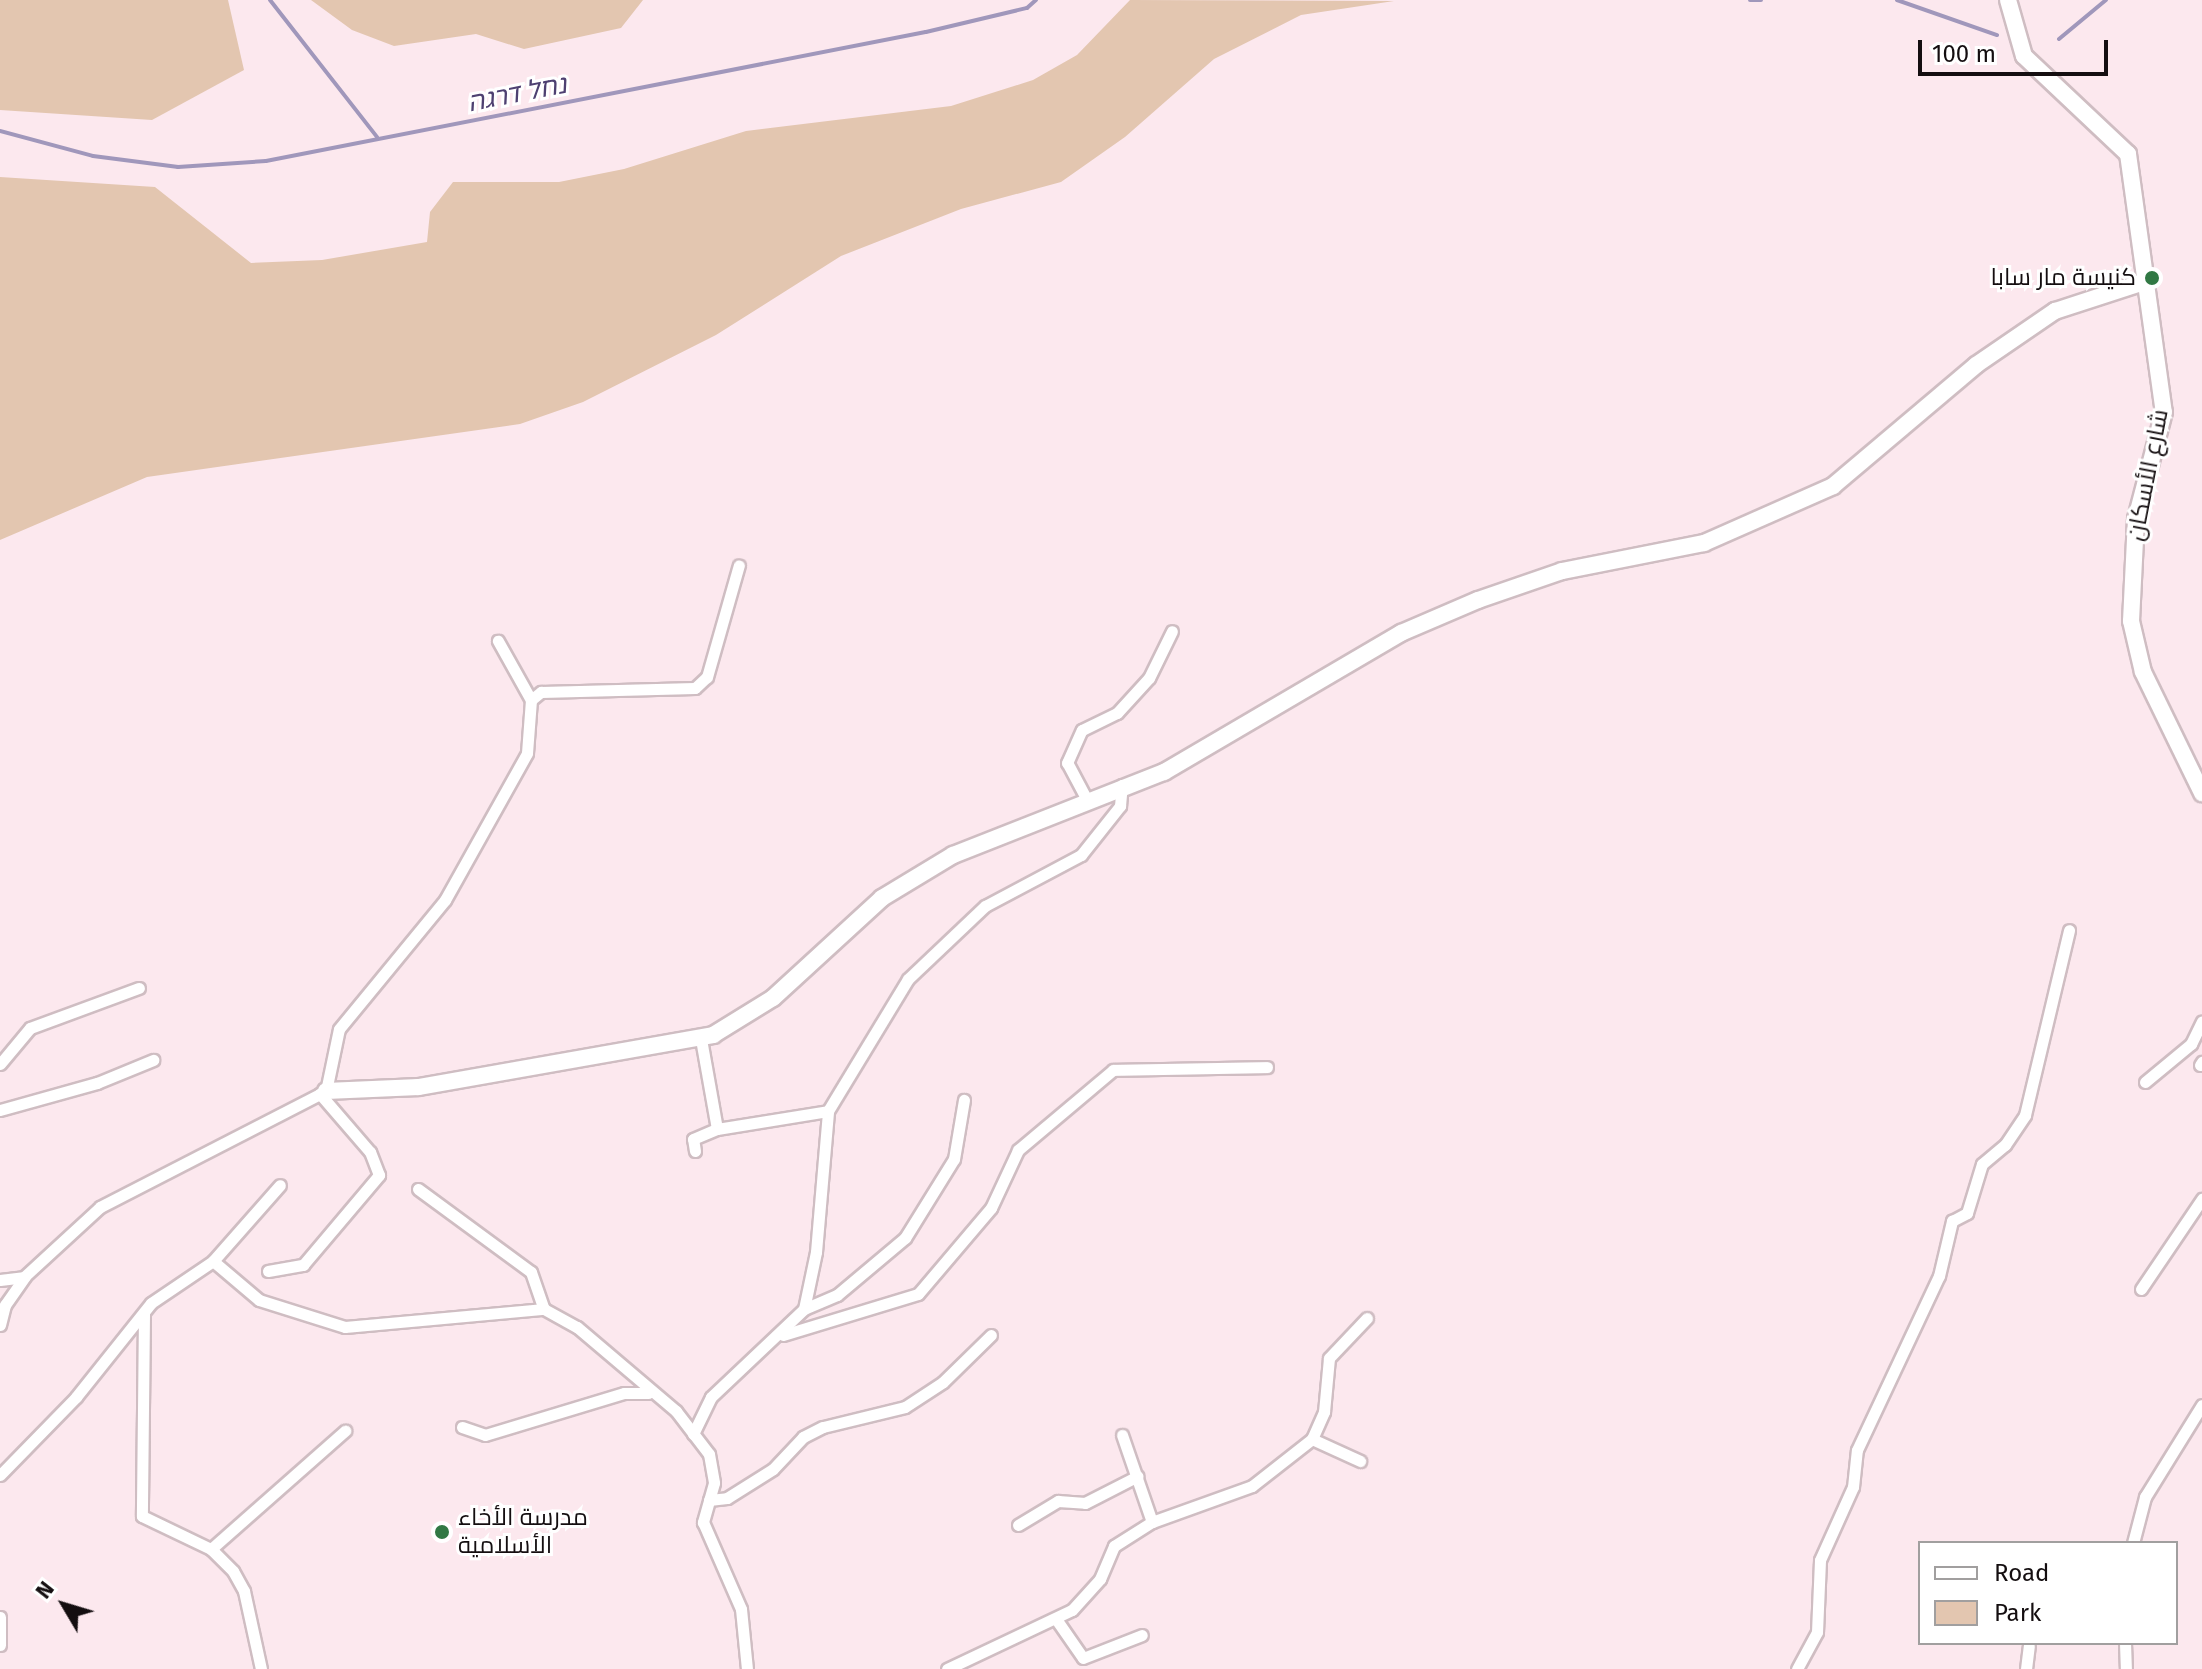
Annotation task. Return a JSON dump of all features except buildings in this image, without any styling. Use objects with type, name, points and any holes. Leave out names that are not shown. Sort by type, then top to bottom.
[{"type":"street","name":"شارع الأسكان","points":[[2008,0],[2024,56],[2128,154],[2164,412],[2136,519],[2131,621],[2143,672],[2202,793]]},
{"type":"street","points":[[0,1325],[5,1305],[25,1276],[100,1207],[323,1092],[419,1087],[701,1039],[773,998],[882,898],[953,855],[1123,783],[1164,772],[1223,743],[1401,633],[1478,600],[1562,571],[1704,543],[1833,486],[1976,365],[2055,311],[2144,282]]},
{"type":"street","points":[[531,700],[541,692],[695,688],[707,677],[739,565]]},
{"type":"street","points":[[1086,798],[1067,763],[1082,730],[1117,713],[1149,678],[1172,631]]},
{"type":"street","points":[[323,1092],[339,1029],[445,900],[516,781],[527,753],[531,700],[498,641]]},
{"type":"street","points":[[693,1434],[711,1397],[783,1335],[804,1309],[816,1252],[828,1111],[921,964],[985,906],[1081,855],[1120,806],[1123,783]]},
{"type":"street","points":[[1797,1669],[1817,1632],[1820,1560],[1853,1487],[1857,1450],[1939,1276],[1952,1221],[1967,1213],[1982,1164],[2005,1145],[2025,1115],[2069,930]]},
{"type":"street","points":[[0,1064],[30,1028],[139,988]]},
{"type":"street","points":[[2145,1082],[2191,1044],[2202,1021]]},
{"type":"street","points":[[701,1039],[717,1129]]},
{"type":"street","points":[[0,1110],[97,1083],[153,1060]]},
{"type":"street","points":[[783,1335],[918,1294],[984,1219],[1018,1150],[1113,1070],[1267,1067]]},
{"type":"street","points":[[268,1271],[303,1265],[379,1175],[370,1152],[323,1092]]},
{"type":"street","points":[[804,1309],[837,1295],[905,1238],[954,1159],[964,1100]]},
{"type":"street","points":[[695,1151],[693,1139],[717,1129],[828,1111]]},
{"type":"street","points":[[0,1475],[162,1293],[213,1261],[280,1185]]},
{"type":"street","points":[[418,1189],[531,1272],[544,1309]]},
{"type":"street","points":[[2141,1289],[2202,1199]]},
{"type":"street","points":[[213,1261],[259,1300],[345,1327],[544,1309],[577,1327],[648,1393],[676,1411],[709,1454],[709,1500],[703,1522],[741,1609],[747,1669]]},
{"type":"street","points":[[0,1280],[25,1276]]},
{"type":"street","points":[[0,1291],[5,1305]]},
{"type":"street","points":[[144,1314],[142,1516],[211,1549],[244,1591],[261,1669]]},
{"type":"street","points":[[947,1669],[1056,1619],[1100,1579],[1114,1546],[1152,1522],[1252,1486],[1312,1439],[1324,1412],[1329,1358],[1367,1318]]},
{"type":"street","points":[[709,1500],[727,1498],[773,1469],[803,1437],[823,1427],[905,1407],[943,1382],[991,1335]]},
{"type":"street","points":[[462,1427],[485,1435],[597,1400],[648,1393]]},
{"type":"street","points":[[2134,1541],[2145,1497],[2202,1405]]},
{"type":"street","points":[[211,1549],[345,1431]]},
{"type":"street","points":[[1122,1435],[1152,1522]]},
{"type":"street","points":[[1312,1439],[1360,1461]]},
{"type":"street","points":[[1018,1525],[1058,1501],[1085,1503],[1138,1476]]},
{"type":"street","points":[[0,1617],[0,1645]]},
{"type":"street","points":[[1056,1619],[1083,1658],[1142,1635]]},
{"type":"street","points":[[2125,1645],[2126,1669]]},
{"type":"street","points":[[2026,1669],[2029,1646]]},
{"type":"green space","points":[[0,0],[228,0],[244,70],[152,120],[0,110]]},
{"type":"green space","points":[[311,0],[643,0],[621,28],[524,49],[476,34],[394,46],[352,30]]},
{"type":"green space","points":[[1130,0],[1394,1],[1301,15],[1214,59],[1125,137],[1061,182],[961,209],[841,256],[716,335],[583,402],[520,424],[147,477],[0,540],[0,177],[155,187],[251,263],[322,260],[427,242],[430,212],[453,182],[559,182],[624,169],[746,131],[951,106],[1033,80],[1077,55]]},
{"type":"waterway","points":[[270,0],[377,137]]},
{"type":"waterway","name":"נחל דרגה","points":[[0,131],[93,156],[178,167],[266,161],[926,32],[1027,8],[1036,0]]},
{"type":"waterway","name":"נחל דרגה","points":[[1750,0],[1761,0]]},
{"type":"waterway","name":"נחל דרגה","points":[[1897,0],[1997,35]]},
{"type":"waterway","name":"נחל דרגה","points":[[2059,39],[2106,0]]},
{"type":"place","name":"كنيسة مار سابا","points":[[2152,278]]},
{"type":"place","name":"مدرسة الأخاء الأسلامية","points":[[442,1532]]}]
